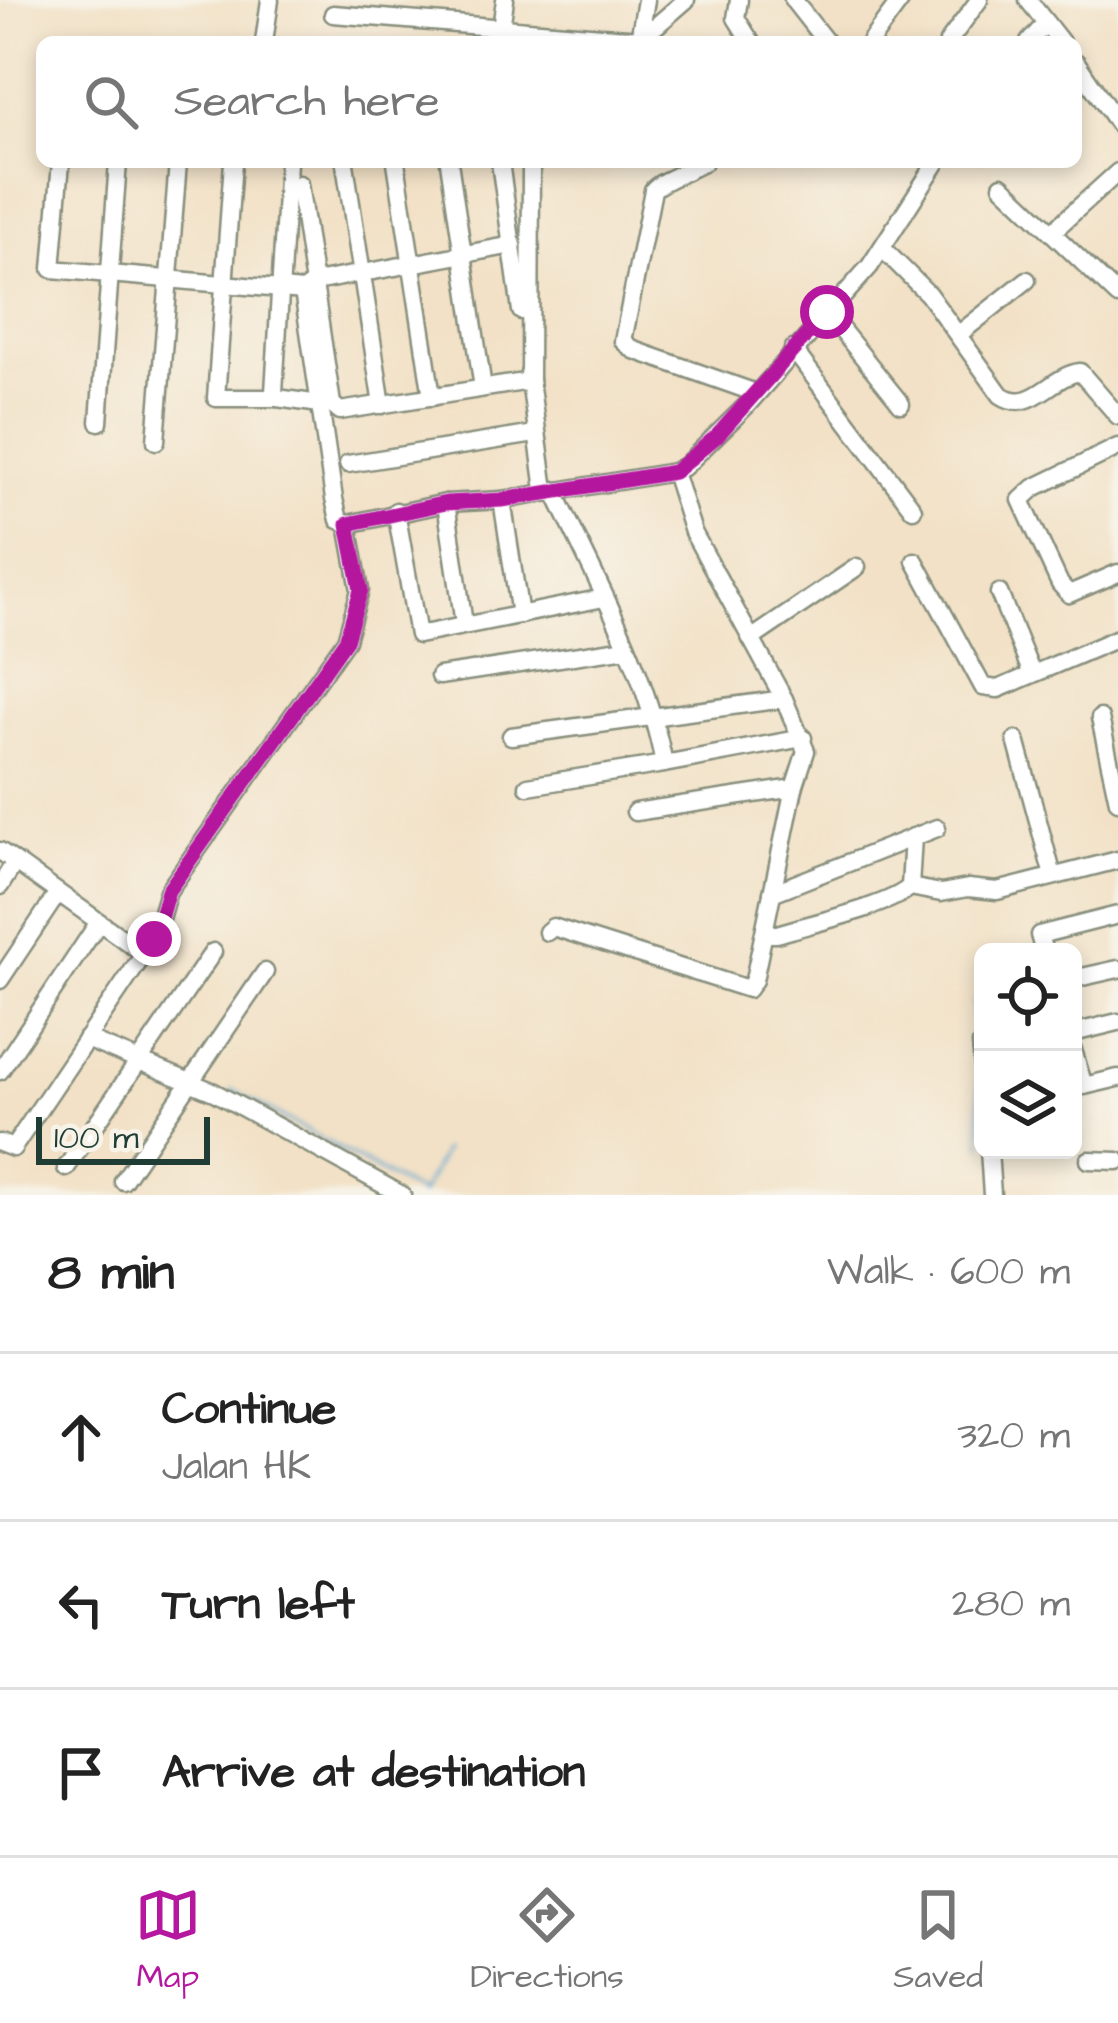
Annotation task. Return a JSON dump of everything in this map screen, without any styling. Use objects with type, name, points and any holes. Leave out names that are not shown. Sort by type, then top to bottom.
[{"type":"street","points":[[265,36],[270,0]]},
{"type":"street","points":[[500,36],[505,0]]},
{"type":"street","points":[[639,36],[646,0]]},
{"type":"street","points":[[333,14],[500,36],[639,36],[686,0]]},
{"type":"street","points":[[739,0],[736,18],[748,36]]},
{"type":"street","points":[[793,0],[821,36]]},
{"type":"street","points":[[873,0],[887,19]]},
{"type":"street","points":[[874,36],[901,0]]},
{"type":"street","points":[[952,36],[979,0]]},
{"type":"street","points":[[1028,0],[1056,36]]},
{"type":"street","points":[[1034,36],[1046,23]]},
{"type":"street","points":[[1082,71],[1118,124]]},
{"type":"street","points":[[60,168],[52,269],[281,290],[513,245]]},
{"type":"street","points":[[99,422],[118,168]]},
{"type":"street","points":[[156,441],[177,168]]},
{"type":"street","points":[[233,168],[216,398],[320,404]]},
{"type":"street","points":[[277,398],[288,168]]},
{"type":"street","points":[[346,168],[382,405]]},
{"type":"street","points":[[396,168],[432,397]]},
{"type":"street","points":[[449,168],[483,388]]},
{"type":"street","points":[[501,168],[535,434],[550,490],[627,648],[654,714],[664,764]]},
{"type":"street","points":[[530,381],[531,168]]},
{"type":"street","points":[[695,168],[652,190],[623,341],[634,350],[756,393]]},
{"type":"street","points":[[299,184],[320,404],[334,499],[339,520],[348,524],[446,503],[502,500],[674,472],[717,436],[882,248],[933,168]]},
{"type":"street","points":[[1053,231],[1118,172]]},
{"type":"street","points":[[1002,185],[1118,296]]},
{"type":"street","points":[[882,248],[928,294],[989,380],[1010,401],[1026,401],[1067,374],[1079,372],[1118,416]]},
{"type":"street","points":[[958,334],[1027,280]]},
{"type":"street","points":[[309,287],[332,404],[340,411],[530,381]]},
{"type":"street","points":[[827,312],[901,404]]},
{"type":"street","points":[[793,349],[913,509]]},
{"type":"street","points":[[348,464],[535,434]]},
{"type":"street","points":[[1118,447],[1034,488],[1022,500],[1069,594],[1118,573]]},
{"type":"street","points":[[547,932],[553,927],[748,989],[764,934],[806,751],[784,699],[693,532],[674,472]]},
{"type":"street","points":[[502,500],[520,615]]},
{"type":"street","points":[[446,503],[464,624]]},
{"type":"street","points":[[396,511],[418,635],[604,598]]},
{"type":"street","points":[[0,1143],[13,1148],[154,939],[168,891],[346,640],[361,590],[348,524]]},
{"type":"street","points":[[915,561],[983,687],[998,689],[1118,638]]},
{"type":"street","points":[[752,638],[857,567]]},
{"type":"street","points":[[998,593],[1032,674]]},
{"type":"street","points":[[439,676],[627,648]]},
{"type":"street","points":[[511,736],[784,699]]},
{"type":"street","points":[[1100,718],[1118,801]]},
{"type":"street","points":[[528,786],[802,738]]},
{"type":"street","points":[[1016,740],[1053,876]]},
{"type":"street","points":[[635,812],[794,788]]},
{"type":"street","points":[[772,893],[937,828]]},
{"type":"street","points":[[764,934],[902,895],[910,887],[913,837]]},
{"type":"street","points":[[0,886],[8,857],[143,955]]},
{"type":"street","points":[[910,887],[941,893],[968,888],[997,891],[1118,860]]},
{"type":"street","points":[[0,980],[58,893]]},
{"type":"street","points":[[1041,943],[1039,935],[1118,915]]},
{"type":"street","points":[[0,1071],[99,922]]},
{"type":"street","points":[[65,1168],[213,952]]},
{"type":"street","points":[[1082,978],[1118,969]]},
{"type":"street","points":[[123,1181],[265,972]]},
{"type":"street","points":[[1082,1031],[1118,1022]]},
{"type":"street","points":[[86,1039],[190,1082],[401,1195]]},
{"type":"street","points":[[1073,1051],[1084,1086],[1118,1078]]},
{"type":"street","points":[[990,1159],[992,1195]]},
{"type":"street","points":[[1089,1160],[1118,1162]]},
{"type":"waterway","points":[[232,1090],[421,1194],[444,1150]]},
{"type":"route","points":[[154,939],[168,891],[346,640],[361,590],[348,524],[446,503],[502,500],[674,472],[747,405],[827,312]]}]
